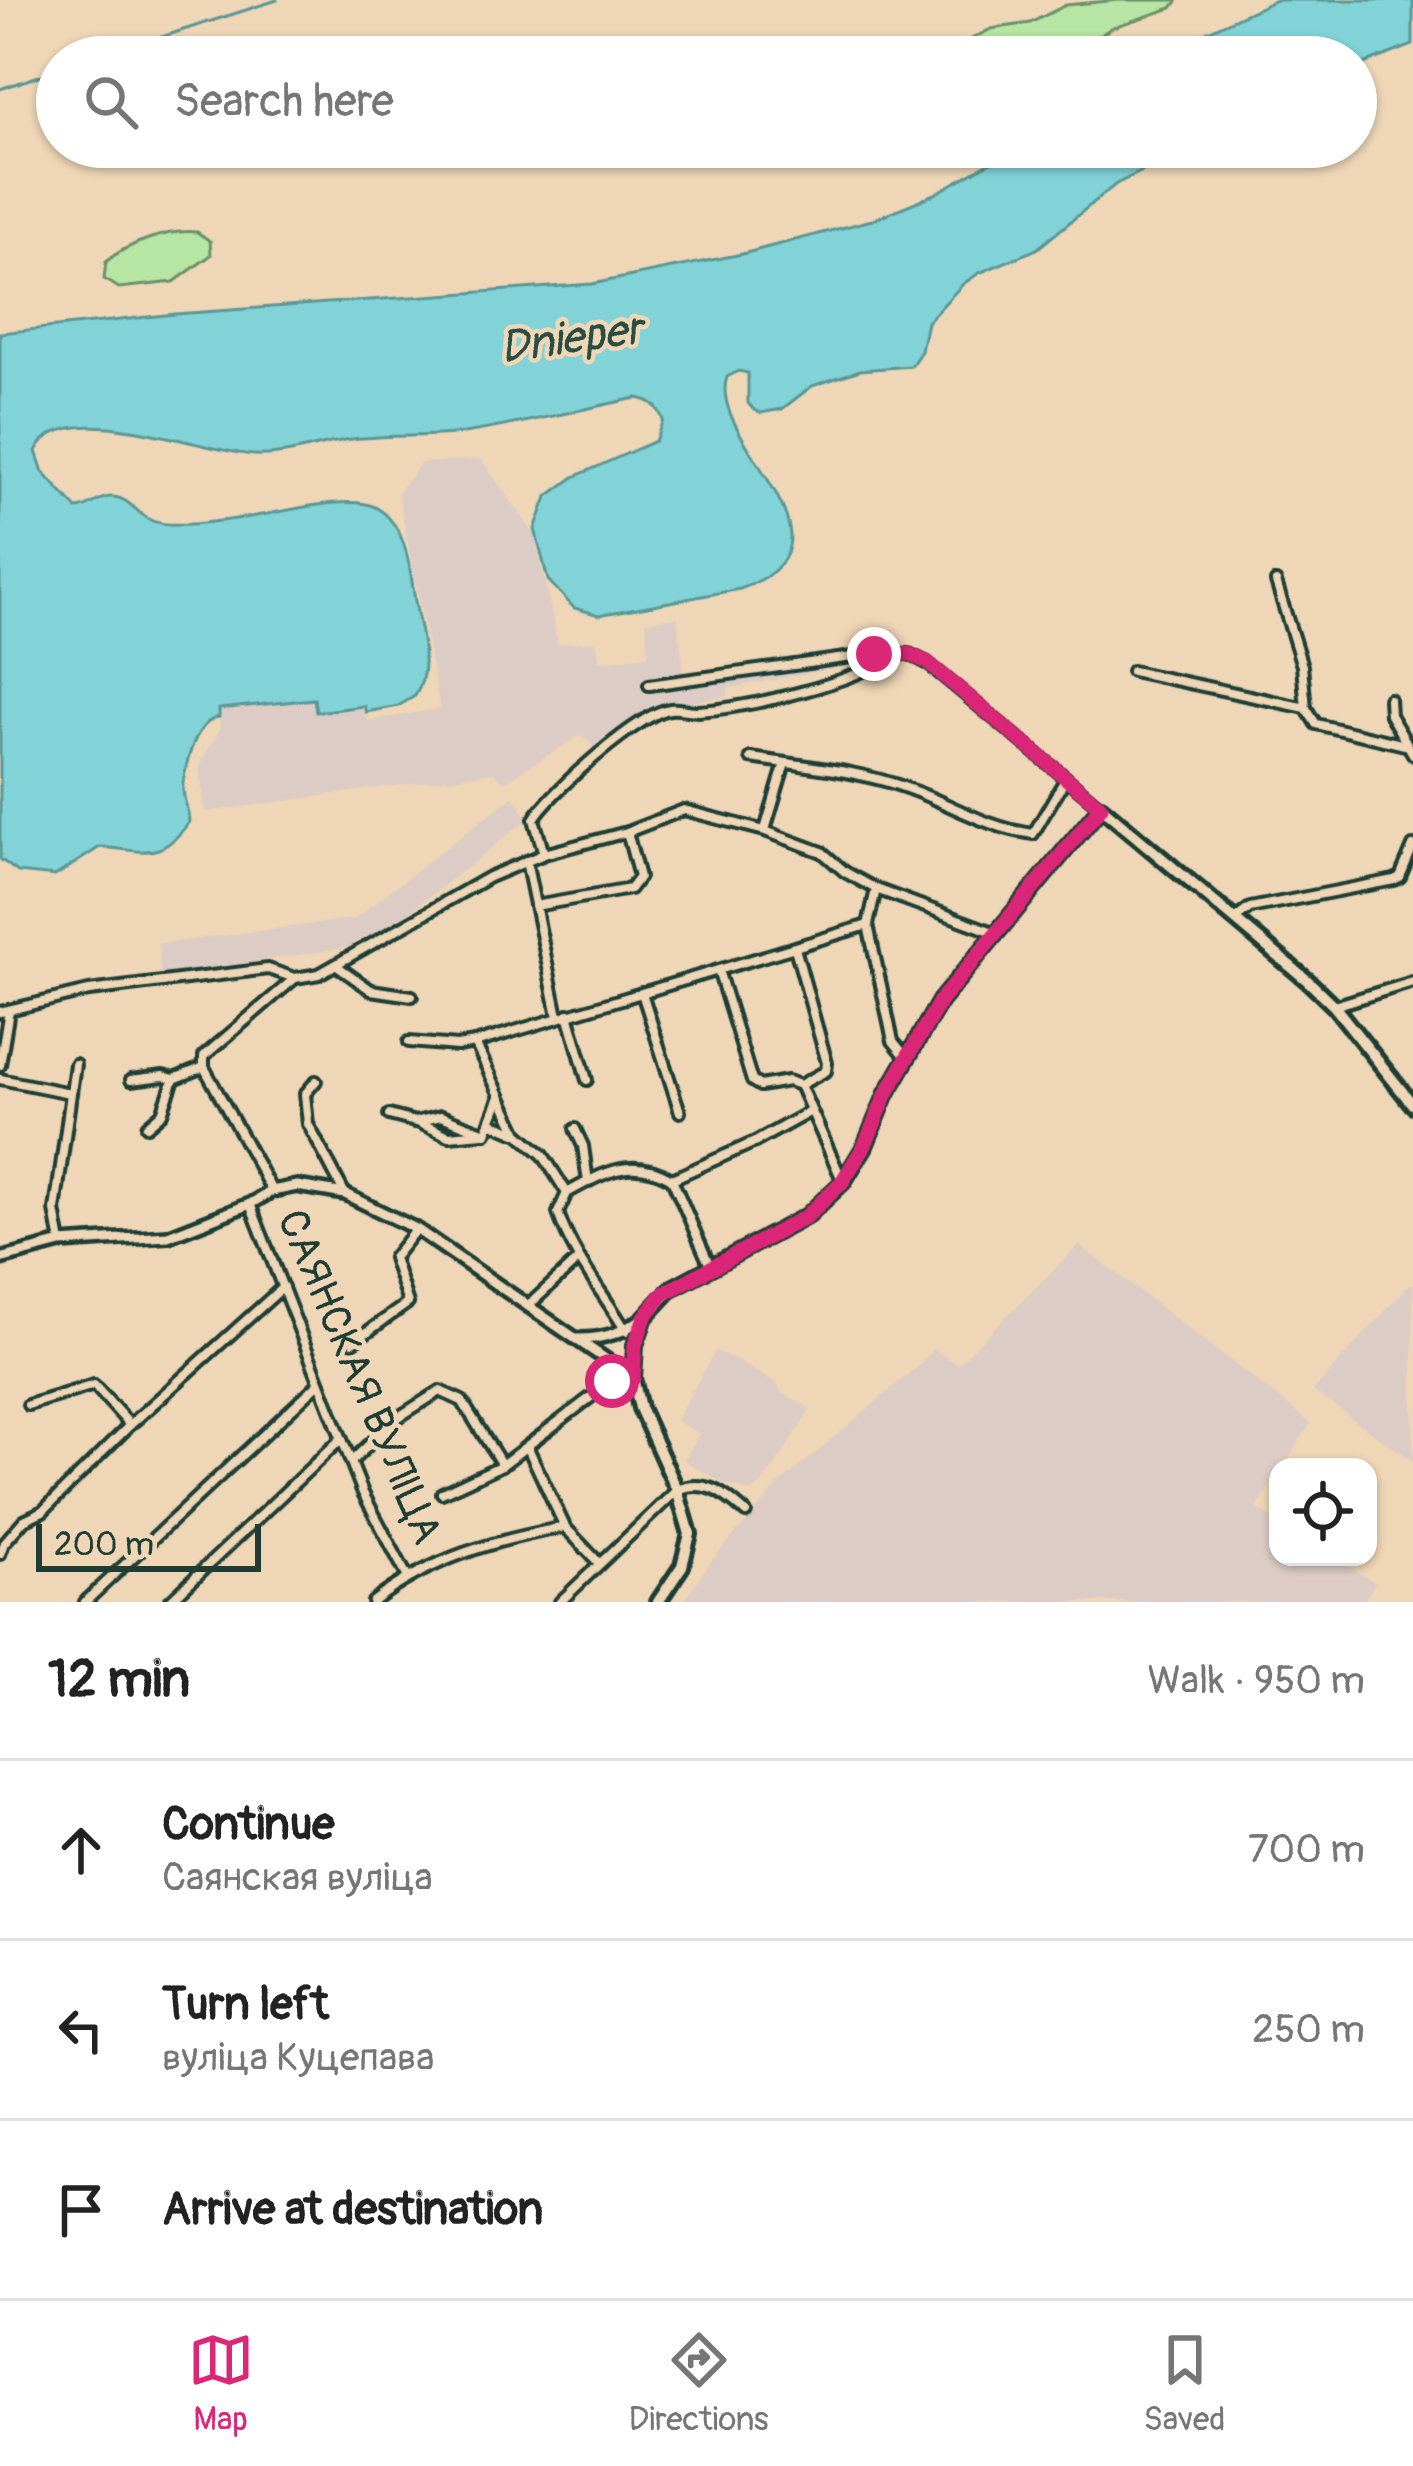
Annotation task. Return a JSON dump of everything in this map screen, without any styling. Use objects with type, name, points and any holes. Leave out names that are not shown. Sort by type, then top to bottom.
[{"type":"main road","points":[[658,1602],[682,1566],[690,1534],[677,1490],[640,1408],[633,1378],[635,1345],[645,1317],[670,1289],[769,1240],[807,1216],[842,1182],[940,1001],[1101,807],[1334,1006],[1413,1105]]},
{"type":"street","points":[[1276,582],[1302,666],[1306,708],[1316,724],[1405,745]]},
{"type":"street","points":[[544,854],[534,819],[545,800],[625,735],[666,709],[699,711],[793,693],[875,668],[896,653]]},
{"type":"street","points":[[649,685],[909,654],[937,669],[1101,807]]},
{"type":"street","points":[[1132,671],[1306,708]]},
{"type":"street","points":[[1389,699],[1390,715],[1413,754]]},
{"type":"street","points":[[751,758],[851,773],[909,789],[978,820],[1033,834],[1066,778]]},
{"type":"street","points":[[764,831],[785,763]]},
{"type":"street","points":[[131,1080],[174,1079],[204,1066],[204,1056],[295,978],[337,966],[489,877],[544,854],[627,832],[684,810],[822,852],[876,889],[996,933]]},
{"type":"street","points":[[535,906],[630,889],[639,877],[627,832]]},
{"type":"street","points":[[1235,919],[1250,908],[1394,880],[1400,877],[1413,846]]},
{"type":"street","points":[[526,862],[563,1015],[587,1080]]},
{"type":"street","points":[[876,889],[868,925],[892,1042],[908,1058]]},
{"type":"street","points":[[409,1042],[457,1046],[475,1042],[868,925]]},
{"type":"street","points":[[718,970],[752,1081],[760,1086],[788,1081],[800,1085],[826,1071],[827,1063],[795,948]]},
{"type":"street","points":[[337,966],[371,991],[412,996]]},
{"type":"street","points":[[0,1065],[4,1011],[89,992],[268,969],[295,978]]},
{"type":"street","points":[[1334,1006],[1413,982]]},
{"type":"street","points":[[642,993],[680,1112]]},
{"type":"street","points":[[475,1042],[518,1133],[543,1155],[567,1192]]},
{"type":"street","points":[[61,1243],[55,1210],[75,1064]]},
{"type":"street","name":"САЯНСКАЯ ВУЛІЦА","points":[[204,1066],[272,1190]]},
{"type":"street","points":[[0,1079],[70,1093]]},
{"type":"street","points":[[147,1126],[162,1113],[174,1079]]},
{"type":"street","name":"САЯНСКАЯ ВУЛІЦА","points":[[316,1081],[305,1094],[308,1124],[345,1194]]},
{"type":"street","points":[[800,1085],[842,1182]]},
{"type":"street","points":[[488,1128],[499,1099]]},
{"type":"street","points":[[672,1179],[812,1111]]},
{"type":"street","points":[[389,1114],[449,1136],[488,1128]]},
{"type":"street","points":[[415,1122],[440,1116],[518,1133]]},
{"type":"street","points":[[575,1129],[584,1145],[588,1181]]},
{"type":"street","points":[[626,1331],[578,1260],[558,1213],[567,1192],[606,1172],[649,1166],[672,1179],[710,1266]]},
{"type":"street","points":[[0,1259],[61,1243],[168,1236],[250,1204],[272,1190],[297,1186],[345,1194],[416,1229],[633,1378]]},
{"type":"street","name":"САЯНСКАЯ ВУЛІЦА","points":[[250,1204],[363,1492],[407,1576]]},
{"type":"street","points":[[353,1342],[408,1303],[393,1258],[416,1229]]},
{"type":"street","points":[[529,1305],[578,1260]]},
{"type":"street","points":[[0,1554],[24,1520],[43,1511],[283,1287]]},
{"type":"street","points":[[579,1339],[601,1339],[626,1331],[645,1317]]},
{"type":"street","points":[[442,1493],[528,1448],[612,1381],[633,1378]]},
{"type":"street","points":[[85,1602],[319,1383]]},
{"type":"street","points":[[28,1406],[94,1385],[130,1425]]},
{"type":"street","points":[[353,1460],[397,1418],[440,1391],[462,1401],[502,1465]]},
{"type":"street","points":[[169,1602],[341,1439]]},
{"type":"street","points":[[528,1448],[566,1527],[599,1563]]},
{"type":"street","points":[[560,1602],[677,1490],[693,1484],[721,1491],[746,1513]]},
{"type":"street","points":[[373,1602],[407,1576],[513,1537],[566,1527]]},
{"type":"shaded area","points":[[481,459],[535,535],[558,644],[596,641],[600,661],[648,655],[646,621],[677,617],[684,672],[831,654],[833,669],[728,688],[728,696],[655,708],[597,753],[582,734],[504,782],[494,772],[205,812],[199,767],[220,729],[219,709],[315,698],[317,712],[365,706],[368,721],[440,709],[398,492],[421,463]]},
{"type":"shaded area","points":[[513,796],[528,819],[369,944],[161,976],[158,944],[354,919]]},
{"type":"shaded area","points":[[1079,1245],[1311,1423],[1289,1458],[1269,1458],[1269,1489],[1257,1508],[1269,1516],[1269,1566],[1348,1566],[1375,1583],[1363,1602],[683,1602],[712,1560],[784,1480],[924,1361],[932,1349],[958,1364]]},
{"type":"shaded area","points":[[1413,1285],[1413,1461],[1313,1391]]},
{"type":"shaded area","points":[[716,1350],[775,1382],[782,1393],[811,1409],[777,1463],[757,1489],[749,1492],[684,1460],[699,1434],[676,1420]]},
{"type":"green space","points":[[1178,0],[1172,8],[1098,36],[977,36],[1030,23],[1066,5]]},
{"type":"green space","points":[[197,232],[210,241],[211,255],[174,282],[119,288],[104,279],[106,262],[125,249],[161,235]]},
{"type":"water","points":[[1276,0],[1413,0],[1413,45],[1377,59],[1377,36],[1197,36]]},
{"type":"water","name":"Dnieper","points":[[980,168],[1149,168],[1116,184],[1037,249],[963,284],[927,322],[921,351],[911,366],[860,370],[812,386],[782,409],[761,413],[748,403],[748,373],[738,371],[727,377],[727,402],[787,518],[789,546],[776,570],[740,589],[599,615],[574,608],[548,580],[535,529],[547,497],[574,477],[655,441],[663,420],[653,404],[641,399],[464,433],[349,439],[268,455],[104,427],[74,427],[51,435],[36,451],[43,472],[77,509],[106,497],[117,498],[150,520],[184,524],[334,503],[377,508],[396,527],[406,552],[422,641],[423,675],[415,696],[398,706],[366,712],[364,706],[316,712],[314,699],[219,709],[219,717],[198,734],[187,764],[183,788],[189,822],[159,849],[100,847],[55,876],[18,872],[0,859],[0,333],[175,314],[592,284],[742,254],[872,220],[935,194]]},
{"type":"waterway","points":[[165,36],[277,0]]},
{"type":"waterway","points":[[0,89],[36,77]]},
{"type":"route","points":[[612,1381],[633,1378],[635,1345],[645,1317],[663,1294],[710,1266],[769,1240],[813,1212],[842,1182],[940,1001],[1101,807],[927,662],[909,654],[874,654]]}]
